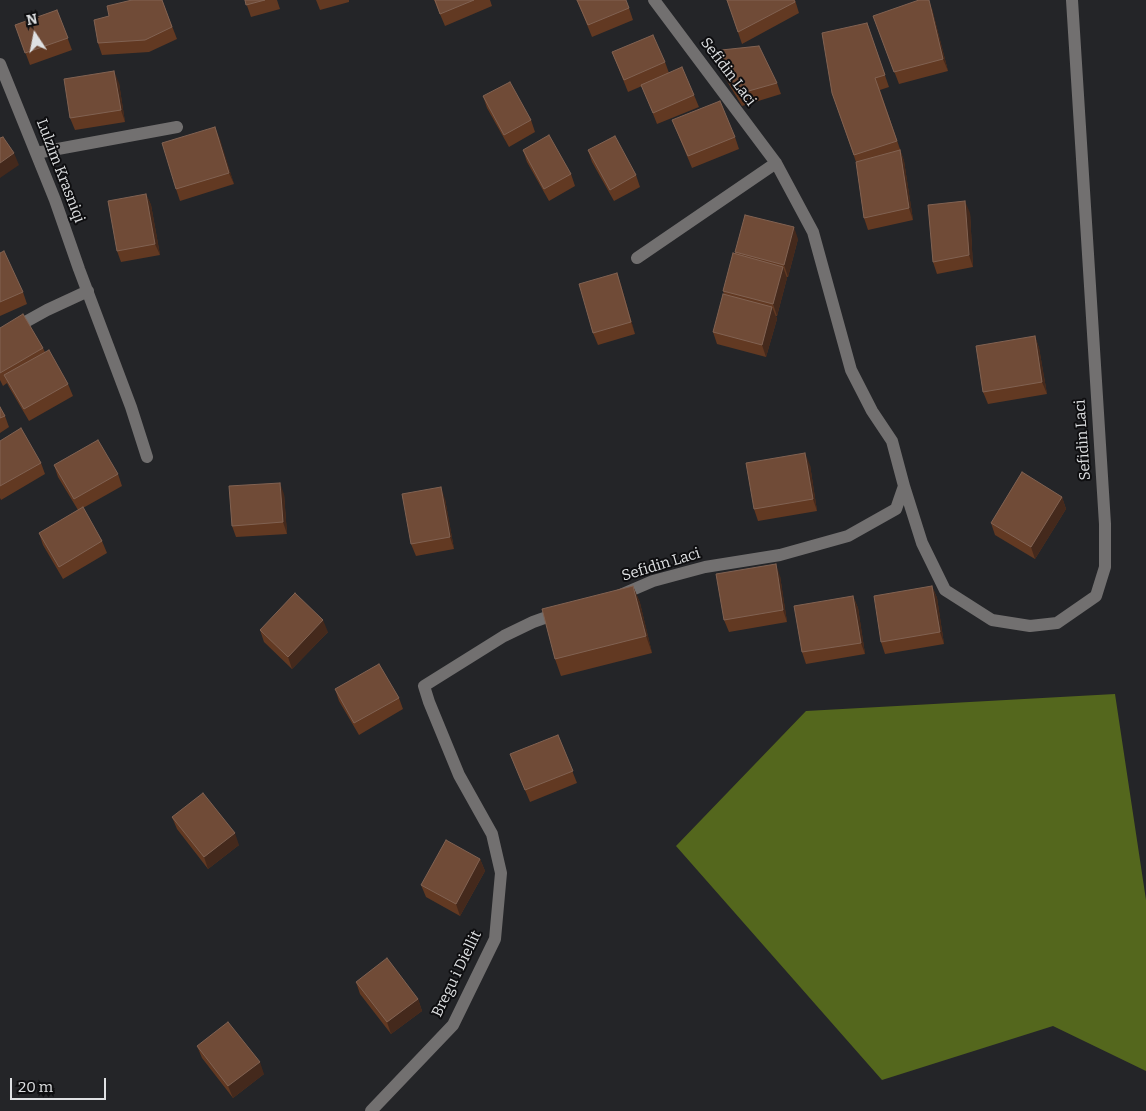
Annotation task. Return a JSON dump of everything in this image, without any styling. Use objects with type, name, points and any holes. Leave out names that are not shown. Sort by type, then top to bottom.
[{"type":"street","name":"Sefidin Laci","points":[[654,0],[776,163],[813,232],[851,370],[872,411],[892,440],[922,543],[945,590],[992,620],[1030,626],[1057,622],[1096,596],[1105,567],[1105,524],[1072,0]]},
{"type":"street","name":"Lulzim Krasniqi","points":[[0,64],[55,200],[131,407],[147,457]]},
{"type":"street","points":[[36,153],[177,127]]},
{"type":"street","points":[[637,258],[776,163]]},
{"type":"street","points":[[0,336],[47,310],[88,291]]},
{"type":"street","name":"Sefidin Laci","points":[[604,602],[653,581],[671,576],[706,567],[780,556],[848,536],[896,509],[904,486]]},
{"type":"street","name":"Bregu i Diellit","points":[[371,1111],[453,1025],[495,939],[501,873],[492,834],[459,775],[424,686],[504,636],[558,612],[577,608]]},
{"type":"green space","points":[[1115,694],[1146,900],[1146,1071],[1053,1026],[882,1080],[676,846],[806,711]]},
{"type":"building","points":[[132,0],[162,0],[172,27],[145,40],[98,43],[94,20],[109,16],[107,6]]},
{"type":"building","points":[[245,0],[265,0],[246,5]]},
{"type":"building","points":[[435,0],[474,0],[440,14]]},
{"type":"building","points":[[577,0],[626,0],[629,8],[588,25]]},
{"type":"building","points":[[727,0],[794,0],[795,2],[738,32]]},
{"type":"building","points":[[919,0],[929,0],[943,59],[894,72],[873,16]]},
{"type":"building","points":[[57,10],[68,38],[25,53],[15,25]]},
{"type":"building","points":[[867,23],[885,75],[875,78],[897,141],[854,155],[832,93],[822,33]]},
{"type":"building","points":[[653,35],[665,62],[624,80],[612,52]]},
{"type":"building","points":[[759,46],[777,83],[738,94],[712,51]]},
{"type":"building","points":[[682,67],[694,95],[653,113],[641,85]]},
{"type":"building","points":[[114,71],[121,110],[70,118],[64,79]]},
{"type":"building","points":[[510,82],[531,120],[504,135],[483,96]]},
{"type":"building","points":[[720,101],[735,137],[688,156],[672,120]]},
{"type":"building","points":[[215,127],[229,173],[176,189],[162,143]]},
{"type":"building","points":[[549,135],[571,174],[544,189],[523,150]]},
{"type":"building","points":[[615,136],[636,175],[610,190],[588,150]]},
{"type":"building","points":[[3,137],[14,153],[0,163],[0,138]]},
{"type":"building","points":[[900,150],[909,208],[864,218],[856,162]]},
{"type":"building","points":[[146,194],[155,244],[117,251],[108,201]]},
{"type":"building","points":[[965,201],[969,255],[933,262],[928,205]]},
{"type":"building","points":[[745,215],[794,227],[784,265],[735,252]]},
{"type":"building","points":[[4,251],[23,292],[0,302],[0,253]]},
{"type":"building","points":[[733,253],[783,267],[773,304],[723,291]]},
{"type":"building","points":[[617,273],[631,322],[593,333],[579,284]]},
{"type":"building","points":[[723,294],[772,307],[762,345],[713,332]]},
{"type":"building","points":[[23,314],[43,348],[0,373],[0,328]]},
{"type":"building","points":[[1035,336],[1042,382],[983,392],[976,346]]},
{"type":"building","points":[[49,350],[68,384],[24,409],[4,375]]},
{"type":"building","points":[[0,407],[5,416],[0,418]]},
{"type":"building","points":[[21,428],[41,463],[0,486],[0,441]]},
{"type":"building","points":[[98,440],[118,474],[74,499],[54,465]]},
{"type":"building","points":[[805,453],[813,499],[754,509],[746,463]]},
{"type":"building","points":[[1022,472],[1062,497],[1031,547],[991,523]]},
{"type":"building","points":[[280,483],[283,522],[232,526],[229,486]]},
{"type":"building","points":[[441,487],[450,537],[411,544],[402,494]]},
{"type":"building","points":[[83,507],[102,541],[59,567],[39,533]]},
{"type":"building","points":[[776,564],[783,610],[724,620],[716,574]]},
{"type":"building","points":[[633,586],[646,636],[555,659],[542,609]]},
{"type":"building","points":[[932,586],[940,632],[881,642],[874,596]]},
{"type":"building","points":[[295,593],[323,620],[288,657],[260,630]]},
{"type":"building","points":[[853,596],[861,643],[802,652],[794,606]]},
{"type":"building","points":[[379,664],[399,698],[354,723],[335,689]]},
{"type":"building","points":[[558,735],[573,771],[525,790],[510,754]]},
{"type":"building","points":[[203,793],[235,833],[204,857],[172,817]]},
{"type":"building","points":[[446,840],[480,859],[456,904],[421,885]]},
{"type":"building","points":[[387,958],[418,999],[387,1022],[356,982]]},
{"type":"building","points":[[228,1022],[260,1062],[228,1086],[197,1046]]}]
